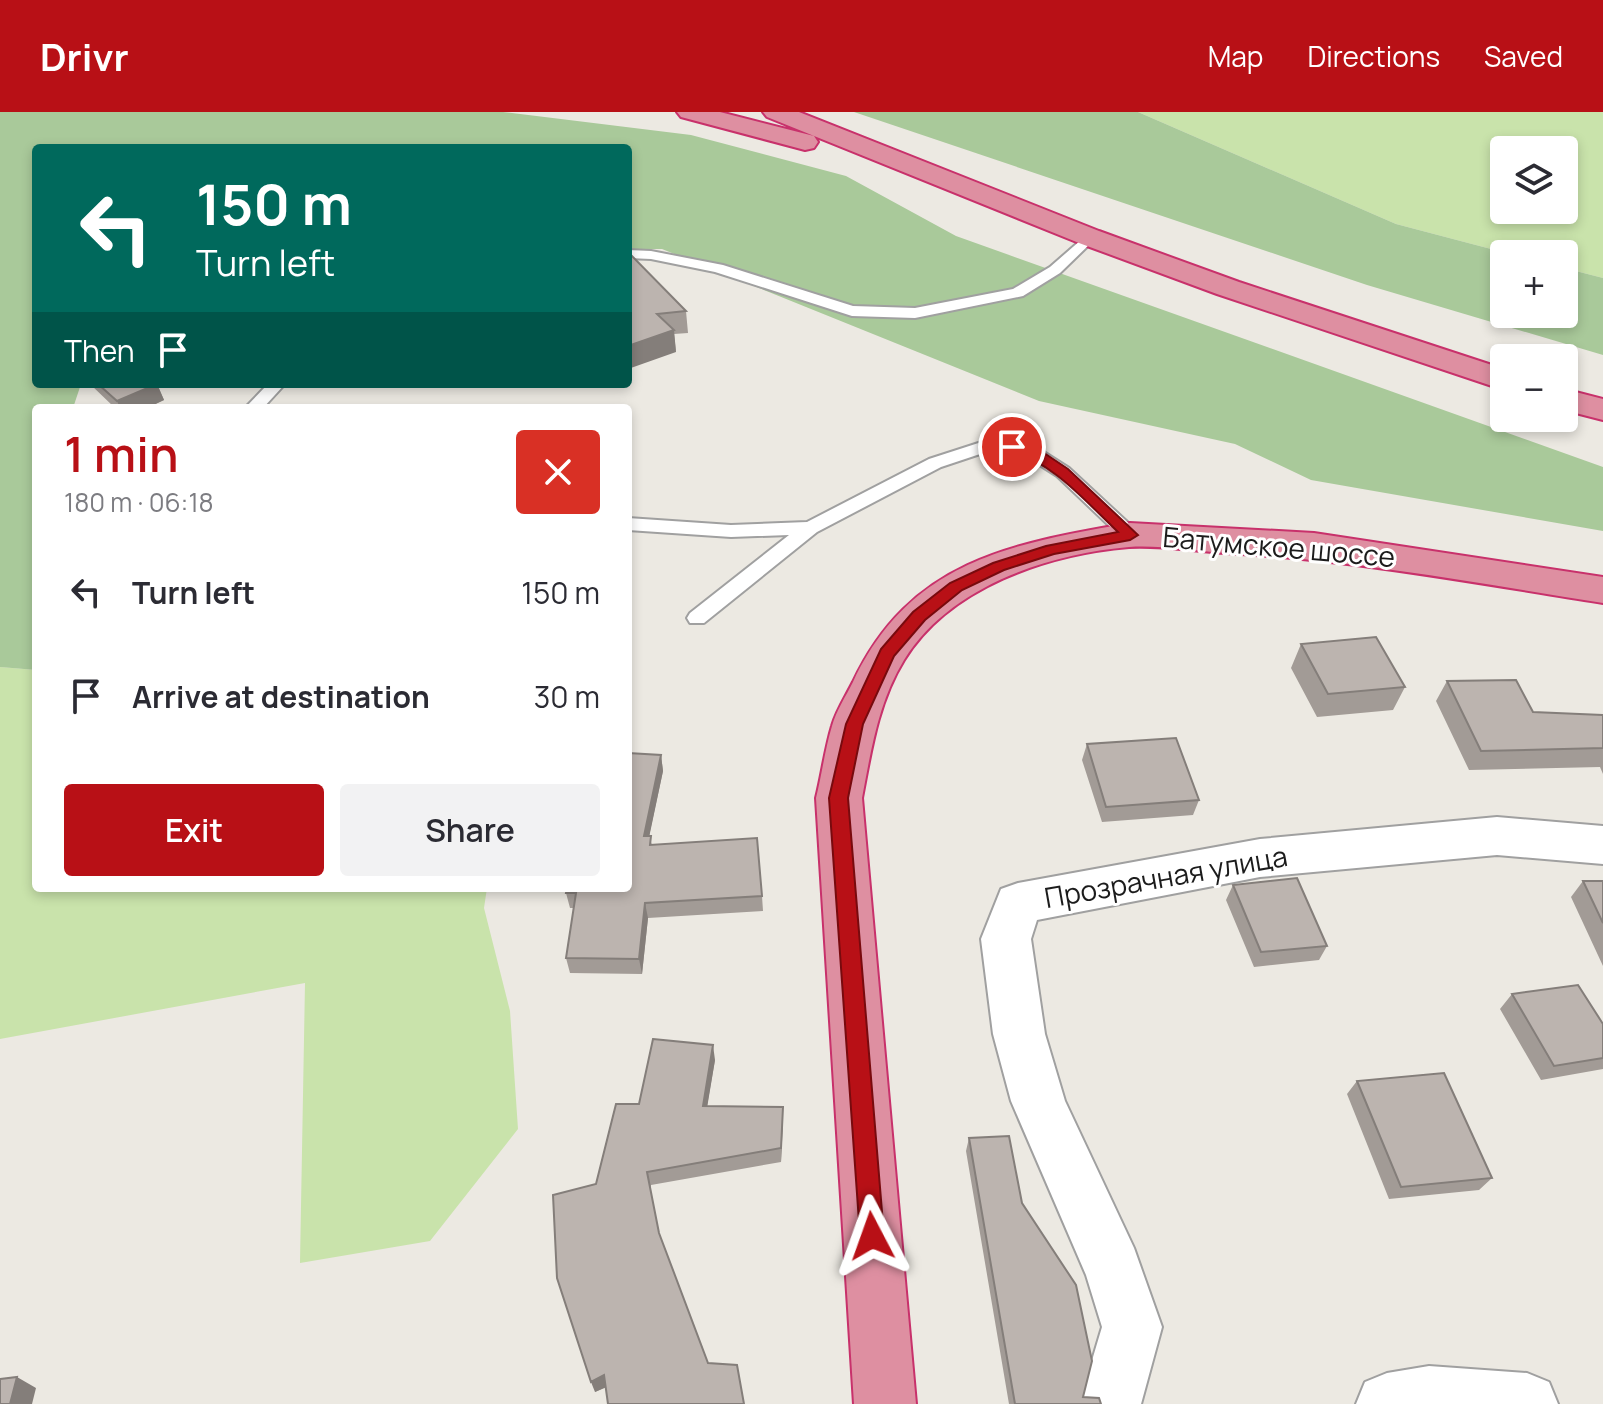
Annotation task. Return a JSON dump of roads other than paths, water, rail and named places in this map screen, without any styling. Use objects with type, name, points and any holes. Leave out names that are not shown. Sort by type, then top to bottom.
[{"type":"highway","points":[[690,112],[764,129],[1028,214]]},
{"type":"highway","points":[[776,112],[1089,237],[1243,293],[1490,375]]},
{"type":"highway","points":[[1578,403],[1603,410]]},
{"type":"highway","name":"Батумское шоссе","points":[[885,1404],[839,798],[854,724],[887,653],[919,616],[956,586],[998,566],[1052,549],[1130,535],[1314,545],[1603,590]]},
{"type":"street","name":"Прозрачная улица","points":[[1110,1404],[1132,1327],[1113,1269],[1038,1101],[1019,1034],[1006,939],[1018,903],[1260,858],[1497,836],[1603,845]]},
{"type":"street","points":[[1387,1404],[1429,1397],[1527,1404]]},
{"type":"lane","points":[[632,254],[718,268],[852,311],[915,313],[1018,293],[1055,270],[1089,237]]},
{"type":"lane","points":[[257,404],[273,388]]},
{"type":"lane","points":[[697,618],[810,528],[935,463],[994,443],[1030,451],[1052,465],[1130,535]]},
{"type":"lane","points":[[632,524],[731,531],[810,528]]}]
